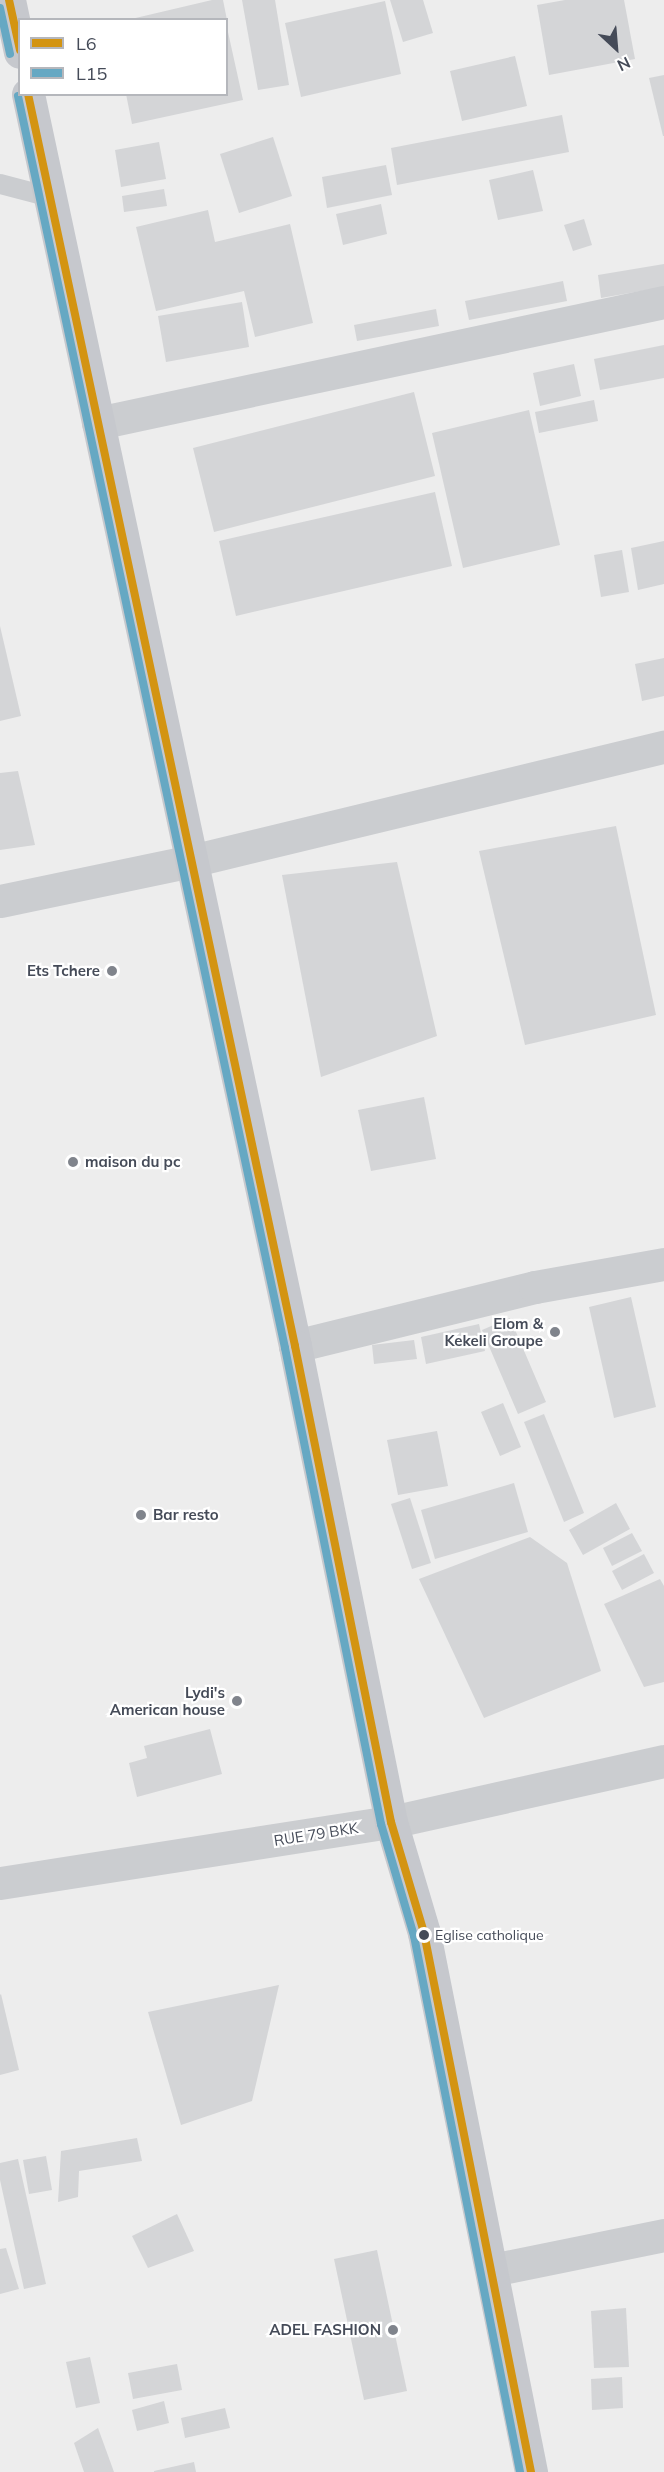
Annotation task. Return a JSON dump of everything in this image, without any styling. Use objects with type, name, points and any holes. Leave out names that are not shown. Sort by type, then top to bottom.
[{"type":"main road","points":[[9,0],[18,43]]},
{"type":"main road","points":[[28,96],[295,1346],[391,1822],[424,1933],[531,2472]]},
{"type":"street","points":[[98,423],[664,302]]},
{"type":"street","points":[[0,901],[191,861],[664,747]]},
{"type":"street","points":[[295,1346],[535,1287],[664,1264]]},
{"type":"street","name":"RUE 79 BKK","points":[[0,1883],[391,1822],[664,1761]]},
{"type":"street","points":[[492,2270],[664,2235]]},
{"type":"lane","points":[[0,184],[50,198]]},
{"type":"building","points":[[212,0],[223,0],[227,18],[136,18]]},
{"type":"building","points":[[242,0],[275,0],[289,85],[258,90]]},
{"type":"building","points":[[390,0],[423,0],[433,33],[403,42]]},
{"type":"building","points":[[565,0],[624,0],[635,59],[549,75],[537,5]]},
{"type":"building","points":[[385,1],[401,74],[301,97],[285,23]]},
{"type":"building","points":[[228,32],[243,100],[132,124],[126,96],[228,96]]},
{"type":"building","points":[[515,56],[527,106],[462,121],[450,71]]},
{"type":"building","points":[[664,75],[664,136],[663,136],[649,78]]},
{"type":"building","points":[[562,115],[569,152],[397,185],[391,148]]},
{"type":"building","points":[[273,137],[292,196],[239,213],[220,154]]},
{"type":"building","points":[[159,142],[166,179],[121,187],[115,150]]},
{"type":"building","points":[[386,165],[392,195],[327,208],[322,177]]},
{"type":"building","points":[[533,170],[543,211],[498,220],[489,180]]},
{"type":"building","points":[[164,189],[167,206],[124,212],[122,196]]},
{"type":"building","points":[[381,204],[387,234],[343,245],[336,214]]},
{"type":"building","points":[[208,210],[215,242],[290,224],[313,323],[255,337],[244,291],[156,311],[136,227]]},
{"type":"building","points":[[584,219],[592,245],[573,251],[564,225]]},
{"type":"building","points":[[664,264],[664,287],[601,298],[598,275]]},
{"type":"building","points":[[563,281],[567,301],[469,320],[465,301]]},
{"type":"building","points":[[242,302],[249,347],[166,362],[158,316]]},
{"type":"building","points":[[436,309],[439,326],[357,341],[354,325]]},
{"type":"building","points":[[664,345],[664,378],[600,390],[594,359]]},
{"type":"building","points":[[574,364],[581,396],[540,406],[533,373]]},
{"type":"building","points":[[414,392],[435,476],[214,532],[193,448]]},
{"type":"building","points":[[594,400],[598,421],[539,433],[535,412]]},
{"type":"building","points":[[529,410],[560,545],[463,568],[432,433]]},
{"type":"building","points":[[435,492],[452,566],[236,616],[219,541]]},
{"type":"building","points":[[664,541],[664,584],[638,590],[631,548]]},
{"type":"building","points":[[622,550],[629,592],[601,597],[594,555]]},
{"type":"building","points":[[0,626],[21,716],[0,721]]},
{"type":"building","points":[[664,658],[664,696],[642,701],[635,664]]},
{"type":"building","points":[[18,771],[35,845],[0,850],[0,773]]},
{"type":"building","points":[[616,826],[656,1015],[525,1045],[479,851]]},
{"type":"building","points":[[397,862],[437,1036],[321,1077],[282,875]]},
{"type":"building","points":[[424,1097],[436,1159],[371,1171],[358,1110]]},
{"type":"building","points":[[631,1297],[656,1407],[614,1418],[589,1307]]},
{"type":"building","points":[[510,1318],[546,1402],[518,1414],[482,1330]]},
{"type":"building","points":[[479,1324],[485,1351],[426,1364],[421,1337]]},
{"type":"building","points":[[414,1340],[417,1359],[374,1364],[372,1345]]},
{"type":"building","points":[[503,1403],[521,1447],[500,1456],[481,1412]]},
{"type":"building","points":[[544,1414],[584,1513],[564,1522],[524,1422]]},
{"type":"building","points":[[437,1431],[448,1486],[398,1495],[387,1440]]},
{"type":"building","points":[[514,1483],[528,1532],[435,1559],[421,1510]]},
{"type":"building","points":[[410,1498],[431,1563],[412,1569],[391,1504]]},
{"type":"building","points":[[616,1503],[630,1529],[583,1555],[569,1530]]},
{"type":"building","points":[[632,1533],[642,1551],[612,1566],[603,1548]]},
{"type":"building","points":[[530,1537],[567,1563],[601,1671],[484,1718],[419,1579]]},
{"type":"building","points":[[644,1554],[654,1573],[622,1590],[612,1571]]},
{"type":"building","points":[[660,1579],[664,1586],[664,1682],[644,1687],[604,1604]]},
{"type":"building","points":[[210,1729],[222,1774],[137,1797],[129,1763],[147,1758],[144,1746]]},
{"type":"building","points":[[279,1985],[252,2101],[181,2125],[148,2012]]},
{"type":"building","points":[[0,1995],[19,2070],[0,2075]]},
{"type":"building","points":[[137,2138],[142,2161],[79,2171],[78,2197],[58,2202],[61,2151]]},
{"type":"building","points":[[46,2156],[52,2190],[29,2194],[23,2160]]},
{"type":"building","points":[[18,2159],[46,2284],[24,2289],[0,2180],[0,2163]]},
{"type":"building","points":[[177,2214],[194,2251],[148,2268],[132,2236]]},
{"type":"building","points":[[6,2248],[19,2289],[0,2294],[0,2249]]},
{"type":"building","points":[[377,2250],[407,2391],[364,2400],[334,2259]]},
{"type":"building","points":[[626,2308],[629,2367],[594,2368],[591,2311]]},
{"type":"building","points":[[90,2357],[100,2403],[76,2408],[66,2362]]},
{"type":"building","points":[[177,2364],[182,2390],[133,2399],[128,2373]]},
{"type":"building","points":[[622,2377],[623,2408],[592,2410],[591,2379]]},
{"type":"building","points":[[164,2401],[169,2423],[137,2431],[132,2410]]},
{"type":"building","points":[[225,2408],[230,2428],[185,2438],[181,2418]]},
{"type":"building","points":[[98,2428],[114,2472],[84,2472],[74,2443]]},
{"type":"building","points":[[194,2462],[196,2472],[154,2472],[154,2471]]},
{"type":"transit line","name":"L6","points":[[9,0],[18,41]]},
{"type":"transit line","name":"L15","points":[[0,8],[10,54]]},
{"type":"transit line","name":"L15","points":[[18,96],[285,1348],[381,1824],[414,1936],[520,2472]]},
{"type":"transit line","name":"L6","points":[[28,96],[295,1346],[391,1822],[424,1933],[531,2472]]},
{"type":"place","name":"Ets Tchere","points":[[112,971]]},
{"type":"place","name":"maison du pc","points":[[73,1162]]},
{"type":"place","name":"Elom & Kekeli Groupe","points":[[555,1332]]},
{"type":"place","name":"Bar resto","points":[[141,1515]]},
{"type":"place","name":"Lydi's American house","points":[[237,1701]]},
{"type":"place","name":"Eglise catholique","points":[[424,1935]]},
{"type":"place","name":"ADEL FASHION","points":[[393,2330]]}]
